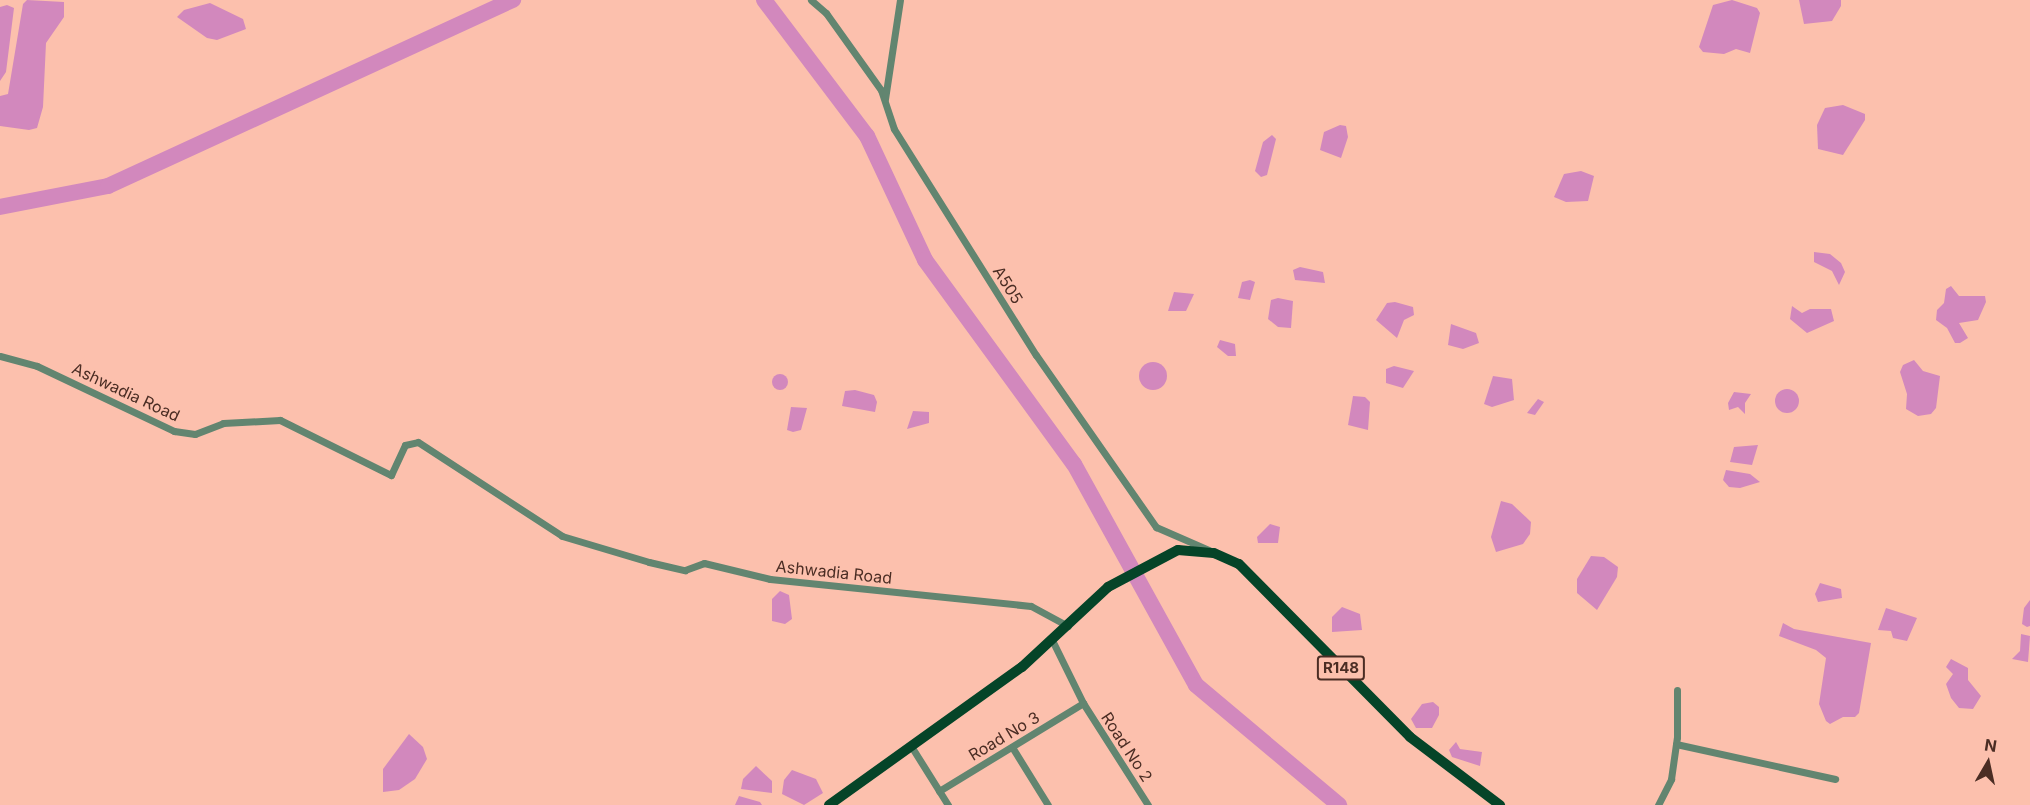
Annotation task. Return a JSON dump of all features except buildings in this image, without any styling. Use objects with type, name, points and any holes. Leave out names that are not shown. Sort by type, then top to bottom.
[{"type":"main road","name":"R148","points":[[829,805],[1052,640],[1108,587],[1178,550],[1214,553],[1239,564],[1410,737],[1500,805]]},
{"type":"street","name":"A505","points":[[811,0],[826,13],[881,90],[894,129],[1036,355],[1156,527],[1214,553]]},
{"type":"street","points":[[885,101],[900,0]]},
{"type":"street","name":"Ashwadia Road","points":[[0,356],[37,366],[174,431],[195,434],[223,423],[280,420],[391,475],[405,445],[418,442],[576,543],[597,546],[685,570],[704,563],[770,579],[1031,606],[1068,626]]},
{"type":"street","name":"Road No 2","points":[[1052,640],[1083,704],[1148,805]]},
{"type":"street","points":[[1659,805],[1671,779],[1676,744],[1677,690]]},
{"type":"street","name":"Road No 3","points":[[939,791],[1083,704]]},
{"type":"street","points":[[1676,744],[1835,779]]},
{"type":"street","points":[[911,746],[948,805]]},
{"type":"street","points":[[1012,747],[1048,805]]},
{"type":"shaded area","points":[[27,0],[64,2],[64,17],[46,43],[43,107],[37,128],[29,130],[0,126],[0,96],[8,94],[23,4]]},
{"type":"shaded area","points":[[1732,0],[1757,8],[1760,13],[1750,53],[1736,49],[1724,54],[1703,52],[1699,47],[1713,5]]},
{"type":"shaded area","points":[[1799,0],[1841,0],[1841,6],[1832,21],[1804,24]]},
{"type":"shaded area","points":[[210,3],[243,19],[246,29],[217,40],[207,38],[177,17],[184,10]]},
{"type":"shaded area","points":[[7,5],[14,8],[6,72],[0,81],[0,7]]},
{"type":"shaded area","points":[[1843,105],[1865,114],[1865,120],[1843,155],[1818,149],[1817,125],[1825,108]]},
{"type":"shaded area","points":[[1340,125],[1346,126],[1348,137],[1341,158],[1320,150],[1324,132]]},
{"type":"shaded area","points":[[1272,135],[1276,139],[1267,175],[1261,177],[1255,171],[1263,142]]},
{"type":"shaded area","points":[[1581,171],[1594,176],[1588,201],[1566,202],[1554,197],[1564,174]]},
{"type":"shaded area","points":[[1814,252],[1830,254],[1841,263],[1845,272],[1839,285],[1832,271],[1814,262]]},
{"type":"shaded area","points":[[1300,267],[1323,272],[1325,283],[1295,280],[1293,270]]},
{"type":"shaded area","points":[[1250,280],[1255,282],[1250,300],[1238,298],[1242,282]]},
{"type":"shaded area","points":[[1951,286],[1959,296],[1985,296],[1986,302],[1978,320],[1959,323],[1968,338],[1960,343],[1955,343],[1947,328],[1936,320],[1937,310],[1944,303],[1946,289]]},
{"type":"shaded area","points":[[1174,292],[1194,294],[1186,311],[1168,311]]},
{"type":"shaded area","points":[[1278,298],[1293,301],[1291,328],[1278,327],[1268,319],[1271,300]]},
{"type":"shaded area","points":[[1395,302],[1413,307],[1414,315],[1404,320],[1397,338],[1376,320],[1387,303]]},
{"type":"shaded area","points":[[1792,306],[1802,313],[1810,309],[1831,309],[1834,321],[1807,333],[1790,319]]},
{"type":"shaded area","points":[[1451,324],[1476,333],[1479,343],[1463,349],[1448,345]]},
{"type":"shaded area","points":[[1220,340],[1235,344],[1236,356],[1228,356],[1217,347]]},
{"type":"shaded area","points":[[1914,360],[1923,371],[1940,376],[1936,408],[1931,414],[1918,416],[1906,409],[1907,394],[1900,372],[1903,365]]},
{"type":"shaded area","points":[[1153,362],[1163,366],[1167,376],[1163,386],[1153,390],[1143,386],[1139,376],[1143,366]]},
{"type":"shaded area","points":[[1394,366],[1414,371],[1403,388],[1386,383],[1386,369]]},
{"type":"shaded area","points":[[777,374],[783,374],[788,382],[786,388],[777,390],[772,385],[772,379]]},
{"type":"shaded area","points":[[1493,376],[1512,379],[1514,400],[1492,407],[1484,404]]},
{"type":"shaded area","points":[[1787,389],[1792,390],[1798,396],[1798,406],[1792,412],[1787,413],[1782,412],[1776,406],[1775,401],[1776,396],[1782,390]]},
{"type":"shaded area","points":[[855,390],[874,395],[877,402],[875,412],[842,406],[845,391]]},
{"type":"shaded area","points":[[1734,392],[1751,394],[1745,403],[1745,414],[1738,407],[1729,410],[1728,403]]},
{"type":"shaded area","points":[[1353,396],[1365,397],[1370,402],[1368,430],[1348,425]]},
{"type":"shaded area","points":[[1538,399],[1544,402],[1535,415],[1527,413]]},
{"type":"shaded area","points":[[791,407],[807,408],[801,430],[793,432],[787,430]]},
{"type":"shaded area","points":[[913,411],[929,412],[929,423],[907,429]]},
{"type":"shaded area","points":[[1758,445],[1752,465],[1730,462],[1734,447]]},
{"type":"shaded area","points":[[1726,470],[1750,474],[1760,482],[1740,488],[1729,487],[1723,480]]},
{"type":"shaded area","points":[[1501,501],[1512,504],[1531,522],[1530,534],[1523,544],[1496,552],[1491,537]]},
{"type":"shaded area","points":[[1270,524],[1280,527],[1278,543],[1258,543],[1257,537]]},
{"type":"shaded area","points":[[1591,556],[1604,557],[1618,567],[1617,577],[1597,610],[1577,593],[1577,579]]},
{"type":"shaded area","points":[[1820,583],[1841,589],[1842,598],[1818,602],[1815,594]]},
{"type":"shaded area","points":[[780,591],[789,595],[792,619],[785,624],[772,621],[772,599]]},
{"type":"shaded area","points":[[2030,600],[2030,626],[2027,627],[2022,624],[2024,608]]},
{"type":"shaded area","points":[[1342,607],[1360,614],[1362,630],[1332,632],[1332,617]]},
{"type":"shaded area","points":[[1886,608],[1917,618],[1907,641],[1893,638],[1891,631],[1878,630]]},
{"type":"shaded area","points":[[1783,623],[1794,629],[1871,643],[1859,713],[1855,717],[1843,717],[1830,724],[1826,721],[1819,704],[1826,658],[1816,650],[1779,636]]},
{"type":"shaded area","points":[[2021,634],[2030,636],[2028,662],[2012,659],[2020,651]]},
{"type":"shaded area","points":[[1951,659],[1968,668],[1968,680],[1981,696],[1973,709],[1959,708],[1951,698],[1946,684],[1953,674],[1946,667]]},
{"type":"shaded area","points":[[1433,702],[1439,707],[1439,715],[1432,728],[1416,728],[1411,719],[1422,704]]},
{"type":"shaded area","points":[[409,734],[423,747],[427,759],[415,779],[399,790],[383,792],[383,769]]},
{"type":"shaded area","points":[[1456,742],[1460,749],[1482,752],[1480,766],[1452,757],[1449,750]]},
{"type":"shaded area","points":[[756,766],[772,781],[772,793],[741,789],[743,779]]},
{"type":"shaded area","points":[[792,770],[816,779],[823,793],[804,805],[782,794],[784,780]]},
{"type":"shaded area","points":[[739,796],[760,802],[762,805],[735,805]]},
{"type":"waterway","points":[[0,207],[108,186],[513,0]]},
{"type":"waterway","points":[[764,0],[867,136],[925,260],[1074,464],[1196,685],[1339,805]]}]
